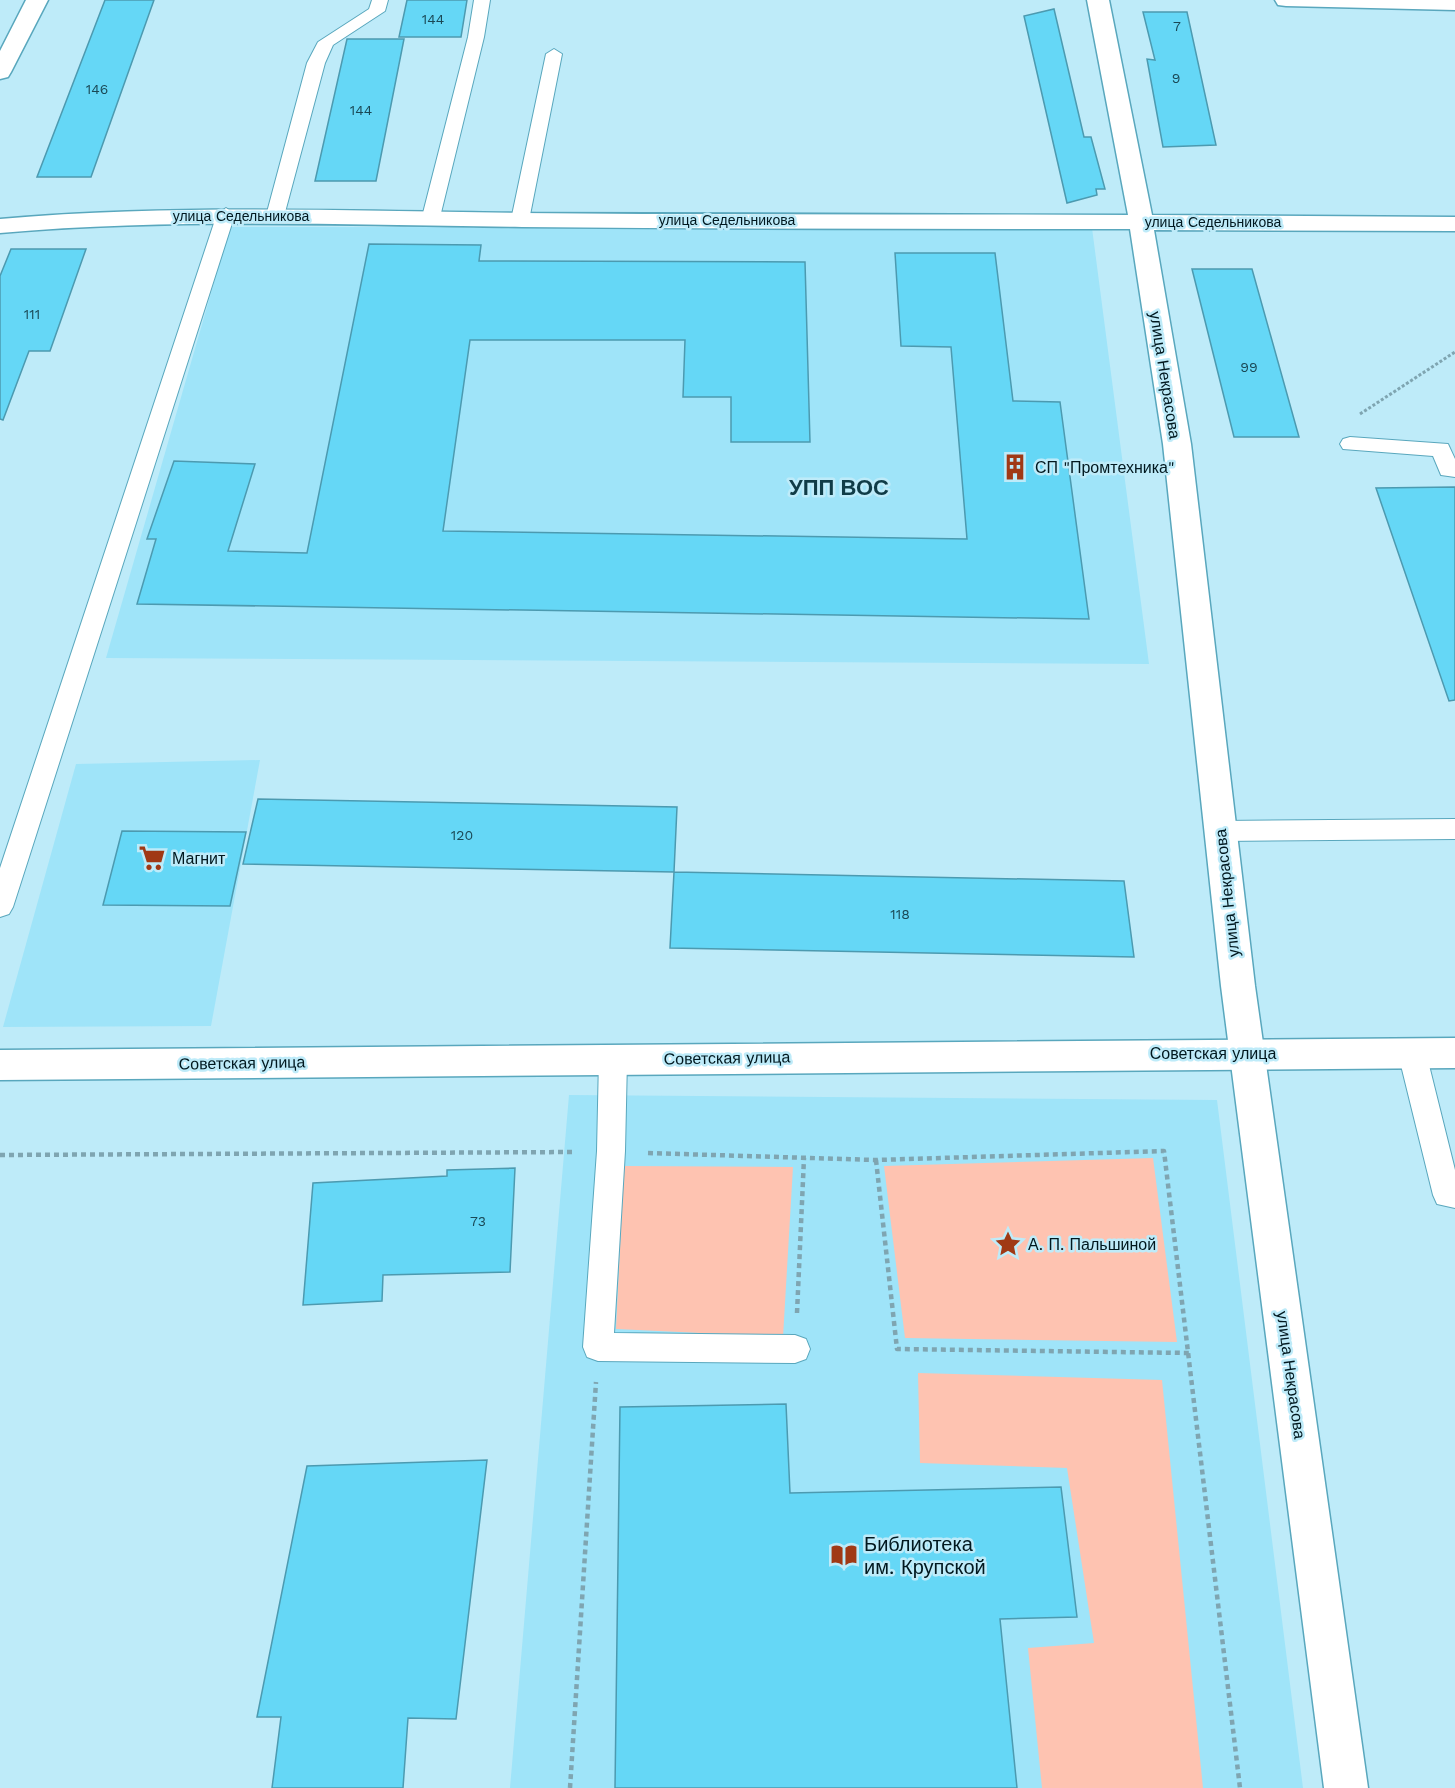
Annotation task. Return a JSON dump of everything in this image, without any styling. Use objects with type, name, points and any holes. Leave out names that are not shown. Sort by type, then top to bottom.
[{"type":"street","points":[[0,72],[37,0]]},
{"type":"street","name":"улица Некрасова","points":[[1098,0],[1141,222],[1177,444],[1247,1053],[1346,1788]]},
{"type":"street","points":[[1286,0],[1455,4]]},
{"type":"street","name":"улица Седельникова","points":[[0,226],[51,220],[226,214],[520,220],[1455,224]]},
{"type":"street","name":"Советская улица","points":[[0,1065],[1455,1053]]},
{"type":"lane","points":[[275,216],[316,63],[326,42],[377,11],[380,0]]},
{"type":"lane","points":[[431,217],[476,37],[482,0]]},
{"type":"lane","points":[[520,220],[554,54]]},
{"type":"lane","points":[[0,907],[226,214]]},
{"type":"lane","points":[[1350,444],[1441,449],[1448,470],[1455,470]]},
{"type":"lane","points":[[1220,831],[1455,829]]},
{"type":"lane","points":[[1412,1053],[1447,1195],[1455,1195]]},
{"type":"lane","points":[[613,1059],[611,1152],[598,1347],[795,1349]]},
{"type":"path","points":[[1353,419],[1455,352]]},
{"type":"path","points":[[0,1155],[611,1152],[876,1160],[1164,1152],[1240,1788]]},
{"type":"path","points":[[795,1349],[804,1158]]},
{"type":"path","points":[[876,1160],[897,1349],[1189,1353]]},
{"type":"path","points":[[570,1788],[598,1347]]},
{"type":"shaded area","points":[[230,227],[1092,228],[1149,664],[106,658]]},
{"type":"shaded area","points":[[260,760],[211,1026],[3,1027],[76,764]]},
{"type":"shaded area","points":[[569,1095],[1217,1100],[1303,1788],[510,1788]]},
{"type":"shaded area","points":[[1153,1158],[1177,1342],[905,1338],[884,1166]]},
{"type":"shaded area","points":[[624,1166],[793,1167],[783,1337],[616,1329]]},
{"type":"shaded area","points":[[918,1373],[1162,1380],[1203,1788],[1042,1788],[1028,1648],[1094,1643],[1067,1468],[920,1463]]},
{"type":"building","points":[[105,0],[154,0],[91,177],[37,177]]},
{"type":"building","points":[[407,0],[467,0],[461,37],[399,37]]},
{"type":"building","points":[[1054,9],[1084,137],[1091,137],[1105,189],[1096,189],[1097,195],[1067,203],[1024,16]]},
{"type":"building","points":[[1143,12],[1187,12],[1216,145],[1163,147],[1147,59],[1155,60]]},
{"type":"building","points":[[347,39],[404,39],[376,181],[315,181]]},
{"type":"building","points":[[369,244],[481,245],[479,261],[805,262],[810,442],[731,442],[731,397],[683,397],[685,340],[470,340],[443,531],[967,539],[951,347],[901,346],[895,253],[995,253],[1013,401],[1060,402],[1089,619],[137,604],[156,539],[147,539],[174,461],[255,464],[228,551],[307,553]]},
{"type":"building","points":[[11,249],[86,249],[50,351],[29,351],[3,420],[0,419],[0,276]]},
{"type":"building","points":[[1192,269],[1252,269],[1299,437],[1234,437]]},
{"type":"building","points":[[1455,487],[1455,700],[1449,701],[1376,488]]},
{"type":"building","points":[[258,799],[677,807],[674,872],[243,864]]},
{"type":"building","points":[[122,831],[246,832],[230,906],[103,905]]},
{"type":"building","points":[[674,872],[1124,881],[1134,957],[670,948]]},
{"type":"building","points":[[515,1168],[510,1272],[383,1275],[382,1301],[303,1305],[313,1183],[447,1176],[447,1170]]},
{"type":"building","name":"Библиотека им. Крупской","points":[[786,1404],[790,1493],[1061,1487],[1077,1617],[1000,1619],[1017,1788],[615,1788],[620,1407]]},
{"type":"building","points":[[487,1460],[456,1719],[408,1718],[403,1788],[272,1788],[281,1717],[257,1717],[307,1466]]},
{"type":"place","name":"СП \"Промтехника\"","points":[[1015,467]]},
{"type":"place","name":"Магнит","points":[[152,858]]},
{"type":"place","name":"А. П. Пальшиной","points":[[1008,1244]]},
{"type":"place","name":"Библиотека им. Крупской","points":[[844,1555]]},
{"type":"district","name":"УПП ВОС","points":[[839,487]]}]
